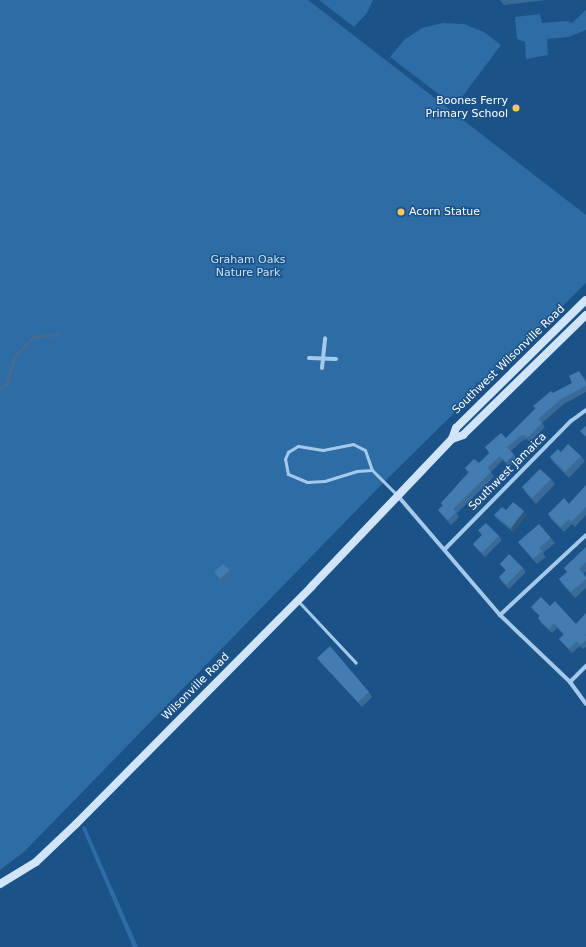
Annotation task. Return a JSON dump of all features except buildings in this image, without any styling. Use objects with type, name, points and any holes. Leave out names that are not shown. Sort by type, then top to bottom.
[{"type":"main road","name":"Southwest Wilsonville Road","points":[[398,496],[452,439],[456,428],[586,300]]},
{"type":"main road","name":"Southwest Wilsonville Road","points":[[452,439],[463,435],[586,315]]},
{"type":"main road","name":"Wilsonville Road","points":[[0,884],[24,871],[59,841],[298,600],[398,496]]},
{"type":"street","points":[[322,368],[325,338]]},
{"type":"street","points":[[309,358],[336,360]]},
{"type":"street","name":"Southwest Jamaica","points":[[445,549],[571,421],[586,410]]},
{"type":"street","points":[[398,496],[500,615],[570,682],[586,704]]},
{"type":"street","points":[[500,615],[586,535]]},
{"type":"street","points":[[570,682],[586,666]]},
{"type":"lane","points":[[372,470],[357,471],[324,482],[307,482],[294,478],[288,474],[285,459],[288,452],[298,446],[323,450],[353,444],[367,453],[372,470],[398,496]]},
{"type":"lane","points":[[298,600],[356,663]]},
{"type":"green space","name":"Graham Oaks Nature Park","points":[[0,0],[308,0],[586,215],[586,283],[380,486],[24,852],[0,870]]},
{"type":"green space","points":[[319,0],[373,0],[367,13],[354,27]]},
{"type":"green space","points":[[586,10],[586,30],[568,37],[547,39],[548,55],[526,59],[525,42],[517,39],[515,17],[540,14],[542,23],[566,21],[572,23]]},
{"type":"green space","points":[[443,23],[464,24],[484,32],[501,45],[462,97],[445,99],[390,57],[404,40],[422,28]]},
{"type":"green space","points":[[85,826],[138,947],[133,947],[82,828]]},
{"type":"waterway","points":[[0,389],[6,384],[14,357],[33,337],[58,334]]},
{"type":"place","name":"Boones Ferry Primary School","points":[[516,108]]},
{"type":"place","name":"Acorn Statue","points":[[401,212]]}]
